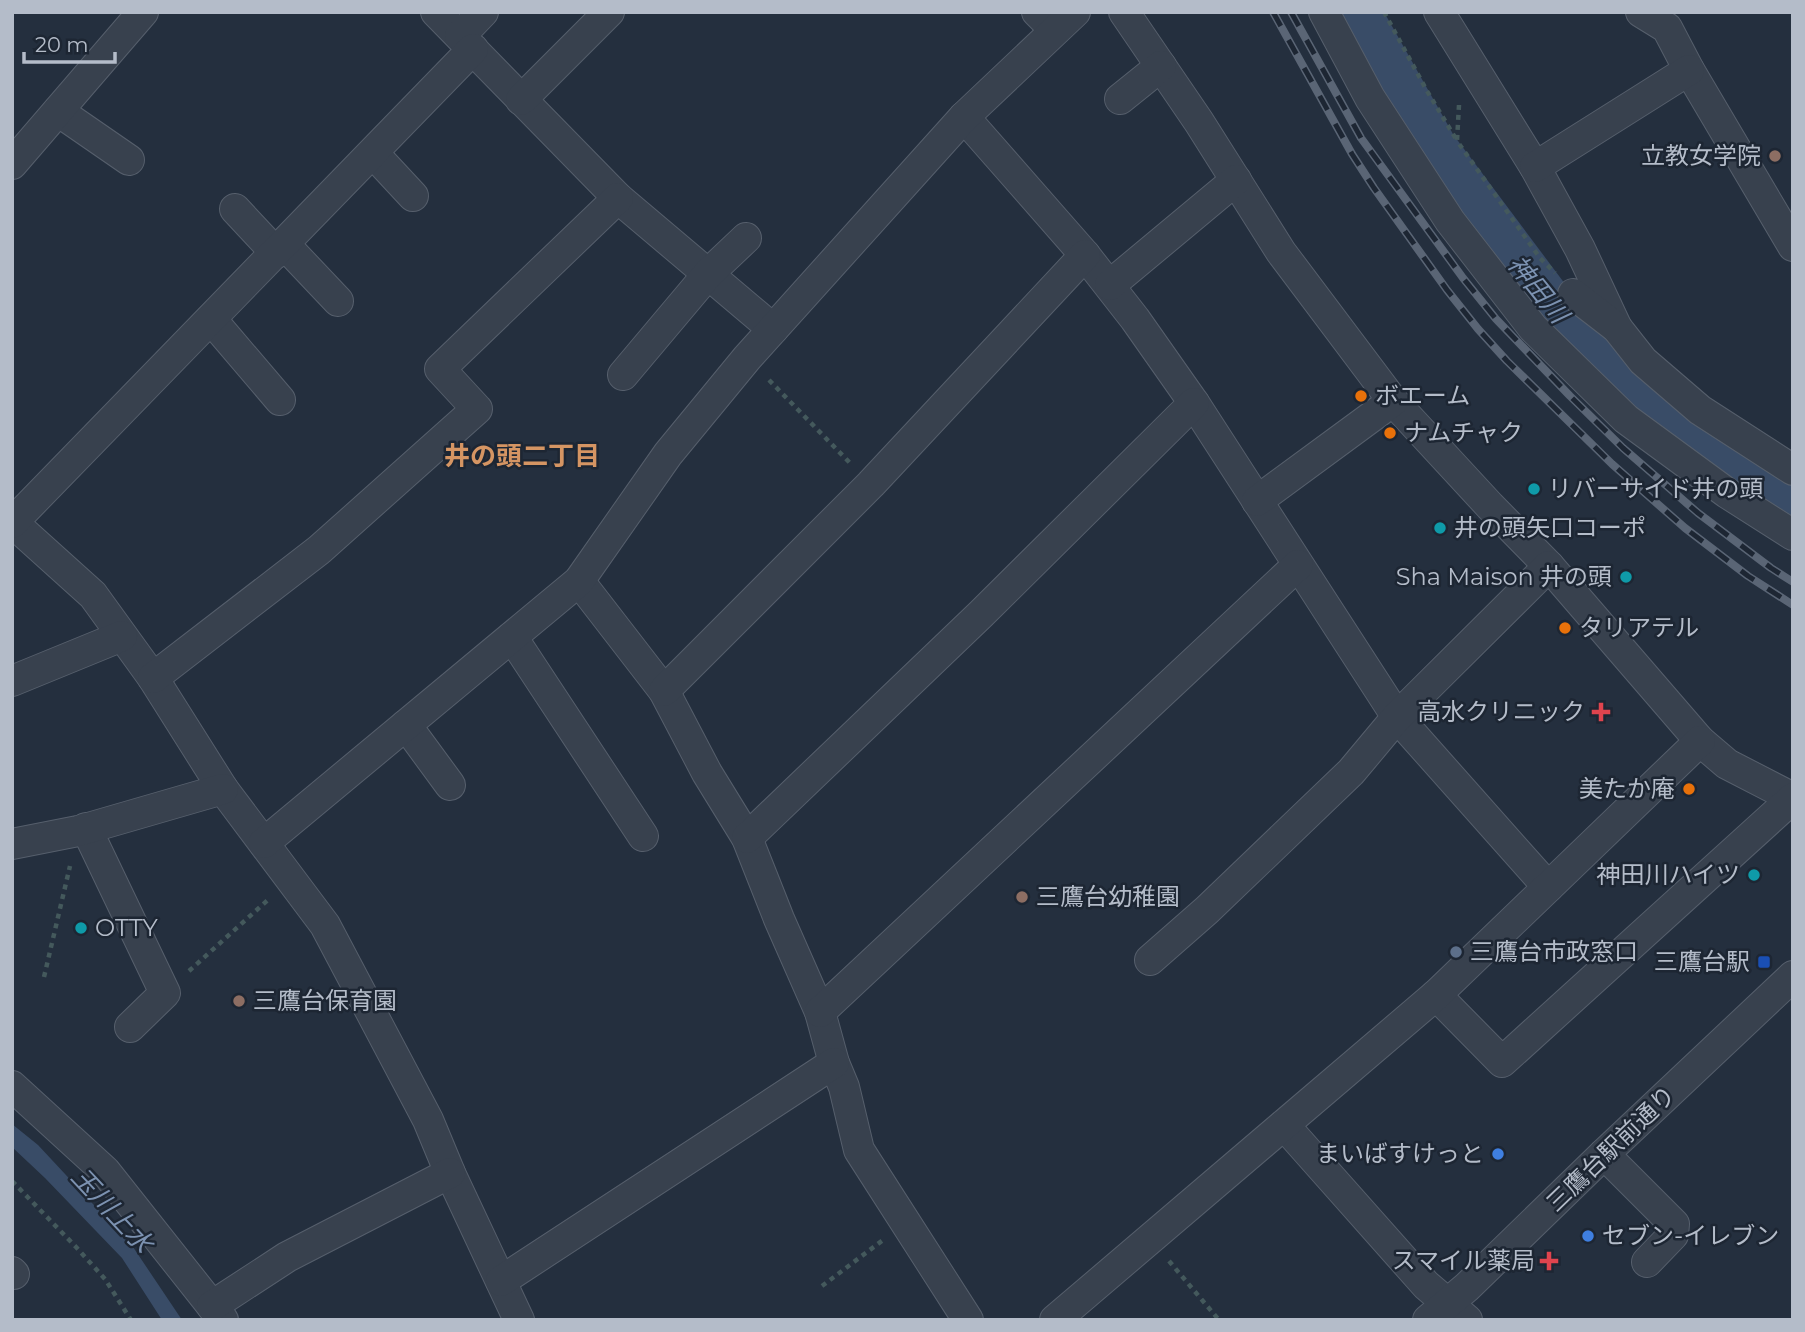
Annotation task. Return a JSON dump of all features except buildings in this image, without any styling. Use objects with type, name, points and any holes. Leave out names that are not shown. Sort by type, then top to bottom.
[{"type":"street","points":[[13,163],[143,12]]},
{"type":"street","points":[[436,12],[618,198],[773,329]]},
{"type":"street","points":[[483,12],[467,43],[373,153],[12,522],[93,595],[153,678],[223,789],[325,925],[428,1119],[450,1173],[501,1281],[514,1318]]},
{"type":"street","points":[[521,100],[609,12]]},
{"type":"street","points":[[1124,12],[1281,252],[1393,401],[1549,566],[1700,741],[1727,764],[1793,798],[1502,1062],[1436,995]]},
{"type":"street","points":[[1324,12],[1370,98],[1443,209],[1533,328],[1626,419],[1727,492],[1793,535]]},
{"type":"street","points":[[1439,12],[1535,167],[1580,248],[1617,328],[1643,361],[1700,410],[1793,470]]},
{"type":"street","points":[[1640,12],[1667,28],[1793,246]]},
{"type":"street","points":[[264,843],[579,581],[668,454],[747,358],[1056,18]]},
{"type":"street","points":[[1120,99],[1161,66]]},
{"type":"street","points":[[1535,167],[1689,70]]},
{"type":"street","points":[[58,111],[129,160]]},
{"type":"street","points":[[964,117],[1110,285],[1194,403],[1397,717],[1548,887]]},
{"type":"street","points":[[373,153],[414,197]]},
{"type":"street","points":[[1110,285],[1236,180]]},
{"type":"street","points":[[153,678],[319,550],[477,409],[440,369],[618,198]]},
{"type":"street","points":[[235,209],[338,301]]},
{"type":"street","points":[[623,375],[708,274],[746,238]]},
{"type":"street","points":[[664,691],[871,484],[1085,255]]},
{"type":"street","points":[[1573,294],[1617,328]]},
{"type":"street","points":[[211,319],[280,400]]},
{"type":"street","points":[[1257,501],[1393,401]]},
{"type":"street","points":[[747,838],[972,624],[1194,403]]},
{"type":"street","points":[[820,1012],[1298,565]]},
{"type":"street","points":[[1150,960],[1207,910],[1352,772],[1397,717],[1549,566]]},
{"type":"street","points":[[579,581],[664,691],[707,773],[747,838],[820,1012],[834,1063],[844,1087],[859,1150],[968,1320]]},
{"type":"street","points":[[12,681],[122,636]]},
{"type":"street","points":[[512,636],[643,835]]},
{"type":"street","points":[[406,725],[450,785]]},
{"type":"street","points":[[1055,1320],[1436,995],[1700,741]]},
{"type":"street","points":[[12,844],[82,829],[223,789]]},
{"type":"street","points":[[82,829],[164,993],[130,1027]]},
{"type":"street","name":"三鷹台駅前通り","points":[[1448,1314],[1604,1154],[1793,976]]},
{"type":"street","points":[[501,1281],[834,1063]]},
{"type":"street","points":[[12,1086],[105,1171],[218,1313],[286,1257],[450,1173]]},
{"type":"street","points":[[1284,1125],[1426,1285],[1448,1314]]},
{"type":"street","points":[[1604,1154],[1674,1224],[1673,1236],[1647,1262]]},
{"type":"path","points":[[1384,12],[1457,141],[1540,258],[1573,294]]},
{"type":"path","points":[[1457,141],[1460,104]]},
{"type":"path","points":[[747,358],[871,484]]},
{"type":"path","points":[[44,977],[82,829]]},
{"type":"path","points":[[164,993],[290,880]]},
{"type":"path","points":[[12,1181],[105,1279],[131,1320]]},
{"type":"path","points":[[822,1286],[906,1223]]},
{"type":"path","points":[[1150,1239],[1219,1320]]},
{"type":"water","points":[[12,1124],[38,1145],[133,1247],[182,1320],[162,1320],[122,1258],[12,1147]]},
{"type":"waterway","name":"神田川","points":[[1353,12],[1431,150],[1553,313],[1666,414],[1793,504]]},
{"type":"railway","points":[[1273,12],[1352,154],[1447,290],[1478,329],[1612,464],[1685,528],[1748,576],[1793,605]]},
{"type":"railway","points":[[1291,12],[1361,138],[1496,319],[1623,448],[1698,513],[1793,582]]},
{"type":"place","name":"立教女学院","points":[[1775,156]]},
{"type":"place","name":"ボエーム","points":[[1361,396]]},
{"type":"place","name":"ナムチャク","points":[[1390,433]]},
{"type":"place","name":"リバーサイド井の頭","points":[[1534,489]]},
{"type":"place","name":"井の頭矢口コーポ","points":[[1440,528]]},
{"type":"place","name":"Sha Maison 井の頭","points":[[1626,577]]},
{"type":"place","name":"タリアテル","points":[[1565,628]]},
{"type":"place","name":"高水クリニック","points":[[1601,712]]},
{"type":"place","name":"美たか庵","points":[[1689,789]]},
{"type":"place","name":"神田川ハイツ","points":[[1754,875]]},
{"type":"place","name":"三鷹台幼稚園","points":[[1022,897]]},
{"type":"place","name":"OTTY","points":[[81,928]]},
{"type":"place","name":"三鷹台市政窓口","points":[[1456,952]]},
{"type":"place","name":"三鷹台駅","points":[[1764,962]]},
{"type":"place","name":"三鷹台保育園","points":[[239,1001]]},
{"type":"place","name":"まいばすけっと","points":[[1498,1154]]},
{"type":"place","name":"セブン-イレブン","points":[[1588,1236]]},
{"type":"place","name":"スマイル薬局","points":[[1549,1261]]},
{"type":"district","name":"井の頭二丁目","points":[[522,456]]},
{"type":"water label","name":"玉川上水","points":[[112,1210]]}]
